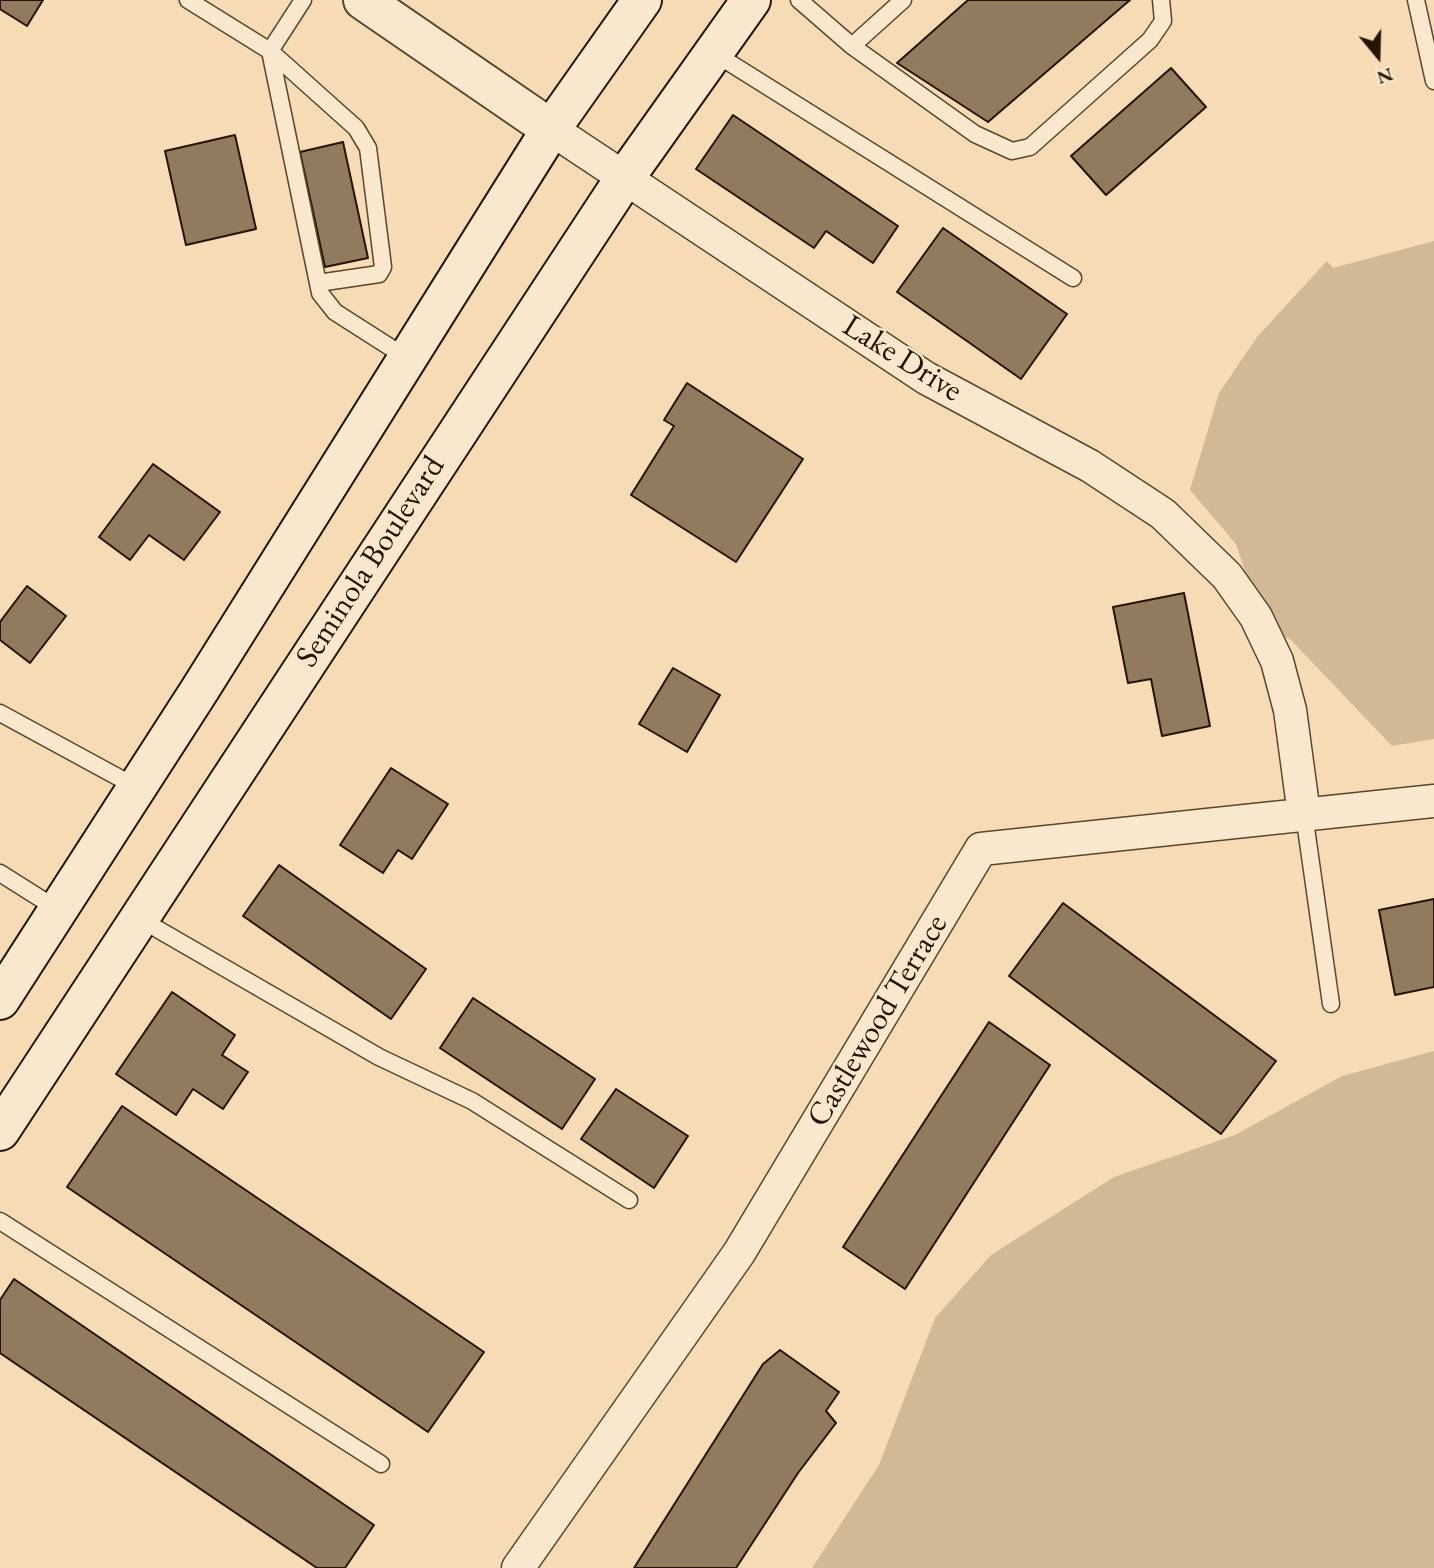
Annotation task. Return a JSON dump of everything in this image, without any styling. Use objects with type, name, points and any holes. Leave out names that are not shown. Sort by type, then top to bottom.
[{"type":"main road","name":"Lake Drive","points":[[363,0],[551,129]]},
{"type":"main road","points":[[0,1000],[138,788],[551,129],[642,0]]},
{"type":"main road","name":"Seminola Boulevard","points":[[0,1131],[624,179],[751,0]]},
{"type":"street","name":"Lake Drive","points":[[551,129],[926,378],[1090,466],[1163,514],[1227,576],[1256,617],[1277,661],[1290,710],[1304,814]]},
{"type":"street","name":"Castlewood Terrace","points":[[518,1568],[739,1253],[981,849],[1434,801]]},
{"type":"lane","points":[[188,0],[270,51],[356,128],[368,148],[383,267],[379,274],[318,283]]},
{"type":"lane","points":[[303,0],[270,51],[320,293],[335,312],[407,358]]},
{"type":"lane","points":[[799,0],[852,46],[975,134],[1012,151],[1030,147],[1150,40],[1163,21],[1161,0]]},
{"type":"lane","points":[[852,46],[903,0]]},
{"type":"lane","points":[[1416,0],[1434,81]]},
{"type":"lane","points":[[714,53],[1073,278]]},
{"type":"lane","points":[[0,713],[138,788]]},
{"type":"lane","points":[[1304,814],[1331,1003]]},
{"type":"lane","points":[[0,873],[57,909]]},
{"type":"lane","points":[[138,918],[379,1057],[472,1101],[629,1200]]},
{"type":"lane","points":[[0,1221],[381,1464]]},
{"type":"shaded area","points":[[1434,241],[1434,739],[1392,746],[1290,639],[1284,637],[1269,607],[1247,577],[1236,544],[1190,490],[1219,393],[1257,337],[1327,261],[1333,268]]},
{"type":"shaded area","points":[[1434,1051],[1434,1568],[812,1568],[879,1465],[935,1318],[991,1255],[1114,1177],[1235,1135],[1342,1076]]},
{"type":"building","points":[[0,0],[43,0],[27,26],[0,9]]},
{"type":"building","points":[[968,0],[1130,0],[988,122],[897,63]]},
{"type":"building","points":[[1171,68],[1206,107],[1106,195],[1071,156]]},
{"type":"building","points":[[733,115],[898,226],[873,263],[826,231],[814,248],[696,169]]},
{"type":"building","points":[[235,135],[256,229],[186,245],[165,151]]},
{"type":"building","points":[[343,142],[368,258],[325,267],[300,152]]},
{"type":"building","points":[[943,228],[1067,314],[1021,379],[897,292]]},
{"type":"building","points":[[687,383],[803,459],[736,562],[631,495],[674,426],[664,420]]},
{"type":"building","points":[[153,464],[220,512],[184,560],[149,535],[130,560],[99,537]]},
{"type":"building","points":[[27,586],[66,616],[30,663],[0,640],[0,622]]},
{"type":"building","points":[[1184,593],[1210,726],[1162,736],[1151,679],[1128,683],[1113,607]]},
{"type":"building","points":[[673,668],[720,695],[687,752],[639,724]]},
{"type":"building","points":[[391,768],[448,804],[412,859],[398,850],[383,873],[340,845]]},
{"type":"building","points":[[279,865],[426,969],[391,1019],[243,916]]},
{"type":"building","points":[[1434,899],[1434,987],[1395,995],[1379,910]]},
{"type":"building","points":[[1063,903],[1276,1061],[1221,1134],[1009,976]]},
{"type":"building","points":[[172,992],[235,1035],[222,1055],[248,1072],[223,1109],[193,1089],[176,1115],[116,1074]]},
{"type":"building","points":[[473,998],[595,1079],[562,1129],[440,1048]]},
{"type":"building","points":[[989,1022],[1050,1065],[905,1289],[843,1247]]},
{"type":"building","points":[[616,1089],[688,1136],[654,1188],[581,1139]]},
{"type":"building","points":[[122,1106],[484,1352],[428,1432],[67,1187]]},
{"type":"building","points":[[14,1279],[374,1525],[345,1568],[317,1568],[0,1353],[0,1300]]},
{"type":"building","points":[[780,1350],[839,1392],[826,1411],[836,1423],[798,1473],[736,1568],[634,1568],[763,1364]]}]
